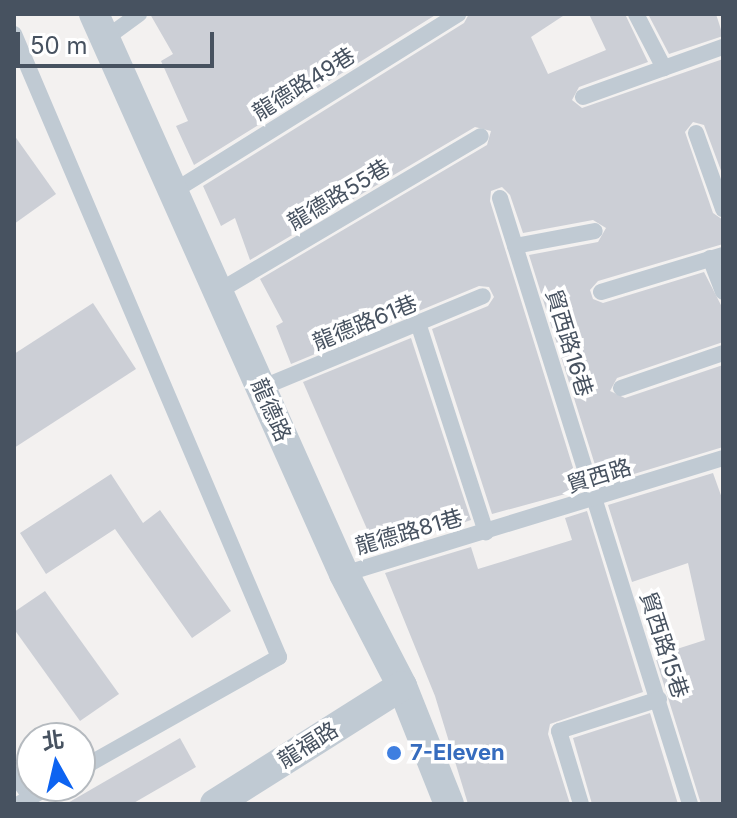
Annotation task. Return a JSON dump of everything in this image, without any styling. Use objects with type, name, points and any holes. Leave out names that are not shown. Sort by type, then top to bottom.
[{"type":"street","name":"龍德路","points":[[100,26],[344,574],[402,686],[449,804]]},
{"type":"street","name":"龍福路","points":[[215,804],[402,686]]},
{"type":"lane","points":[[100,26],[139,14]]},
{"type":"lane","name":"龍德路49巷","points":[[174,191],[458,14]]},
{"type":"lane","points":[[636,14],[664,68]]},
{"type":"lane","points":[[14,34],[279,657],[96,760]]},
{"type":"lane","points":[[583,97],[723,47]]},
{"type":"lane","points":[[696,133],[723,209]]},
{"type":"lane","name":"龍德路55巷","points":[[219,291],[481,136]]},
{"type":"lane","name":"貿西路16巷","points":[[500,198],[593,501]]},
{"type":"lane","points":[[515,246],[595,231]]},
{"type":"lane","points":[[601,292],[716,256],[723,292]]},
{"type":"lane","name":"龍德路61巷","points":[[261,388],[419,326],[483,296]]},
{"type":"lane","points":[[419,326],[486,532]]},
{"type":"lane","points":[[621,388],[723,353]]},
{"type":"lane","name":"貿西路","points":[[486,532],[722,463]]},
{"type":"lane","name":"貿西路15巷","points":[[593,501],[659,699],[690,804]]},
{"type":"lane","name":"龍德路81巷","points":[[344,574],[486,532]]},
{"type":"lane","points":[[581,804],[559,731],[659,699]]},
{"type":"building","points":[[150,14],[437,14],[194,165],[176,126],[188,121],[161,61],[173,54]]},
{"type":"building","points":[[469,14],[566,14],[531,37],[548,74],[606,50],[589,14],[625,14],[648,62],[579,87],[572,100],[582,108],[723,59],[723,176],[704,125],[693,122],[685,132],[713,213],[723,220],[723,244],[598,281],[590,290],[593,299],[603,303],[704,272],[723,309],[723,342],[617,378],[610,391],[625,398],[723,365],[723,447],[601,484],[529,255],[598,242],[606,228],[593,220],[523,233],[510,195],[502,187],[491,191],[490,201],[580,490],[492,514],[432,329],[488,306],[494,297],[489,287],[479,286],[291,364],[276,326],[283,322],[260,279],[487,145],[491,131],[475,127],[250,260],[235,218],[221,226],[203,186],[464,23]]},
{"type":"building","points":[[648,14],[716,14],[723,36],[669,54]]},
{"type":"building","points":[[14,135],[56,194],[14,224]]},
{"type":"building","points":[[93,303],[136,369],[14,448],[14,354]]},
{"type":"building","points":[[411,338],[471,520],[377,552],[303,382]]},
{"type":"building","points":[[713,473],[723,501],[723,804],[701,804],[655,656],[705,640],[688,563],[632,582],[608,505]]},
{"type":"building","points":[[111,474],[143,523],[160,510],[231,611],[192,638],[115,529],[46,574],[20,533]]},
{"type":"building","points":[[587,511],[643,692],[550,724],[548,734],[570,804],[468,804],[435,696],[385,573],[471,547],[478,569],[572,540],[565,518]]},
{"type":"building","points":[[45,591],[119,694],[80,721],[14,629],[14,612]]},
{"type":"building","points":[[650,713],[678,804],[592,804],[573,738]]},
{"type":"building","points":[[180,738],[196,767],[132,804],[66,804],[96,802],[96,787]]},
{"type":"place","name":"7-Eleven","points":[[394,753]]}]
